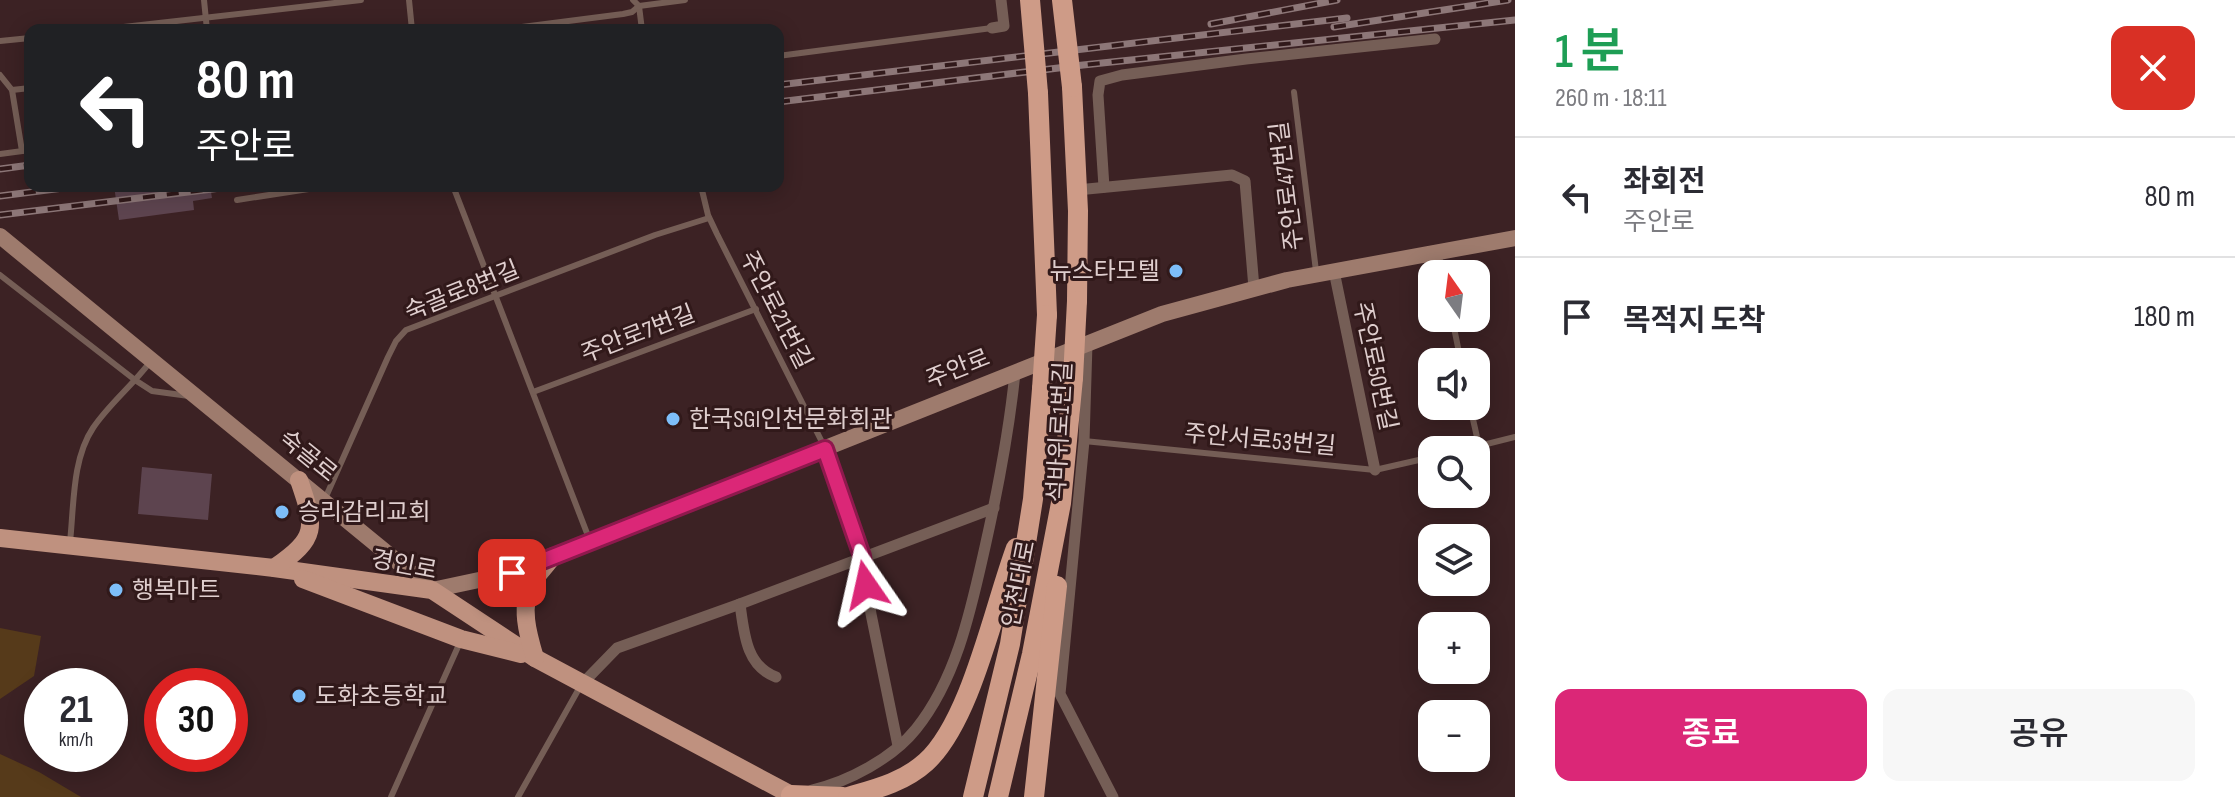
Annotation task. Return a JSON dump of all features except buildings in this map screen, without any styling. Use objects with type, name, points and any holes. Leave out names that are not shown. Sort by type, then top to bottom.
[{"type":"highway","name":"인천대로","points":[[973,797],[1010,644],[1033,499],[1042,389],[1047,315],[1038,93],[1030,0]]},
{"type":"highway","points":[[1062,0],[1072,87],[1077,190]]},
{"type":"highway","name":"인천대로","points":[[998,797],[1032,654],[1061,503],[1077,301],[1077,190]]},
{"type":"highway","points":[[793,796],[846,797],[892,784],[926,762],[954,727],[1033,499]]},
{"type":"highway","points":[[1034,797],[1056,592],[1061,503]]},
{"type":"main road","name":"숙골로","points":[[0,236],[432,590]]},
{"type":"main road","name":"주안로","points":[[432,590],[512,573],[1162,314],[1254,288],[1515,238]]},
{"type":"main road","points":[[274,568],[297,553],[308,535],[312,518],[299,480]]},
{"type":"main road","name":"경인로","points":[[0,538],[69,548],[274,568],[432,590],[535,658],[793,796]]},
{"type":"main road","points":[[535,658],[526,626],[527,601],[531,584],[553,556]]},
{"type":"main road","points":[[274,568],[461,639],[535,658]]},
{"type":"street","points":[[992,28],[1004,26],[1001,0]]},
{"type":"street","points":[[1104,187],[1098,95],[1100,81],[1184,67],[1435,39]]},
{"type":"street","points":[[1077,190],[1232,175],[1240,177],[1245,181],[1254,288]]},
{"type":"street","name":"주안로50번길","points":[[1334,271],[1375,470]]},
{"type":"street","name":"석바위로1번길","points":[[1087,344],[1084,441],[1060,694],[1113,797]]},
{"type":"street","points":[[793,796],[828,786],[882,758],[915,731],[945,683],[977,583],[994,508],[1009,436],[1015,373]]},
{"type":"street","points":[[825,449],[862,556],[898,746]]},
{"type":"street","points":[[582,684],[617,648],[994,508]]},
{"type":"street","points":[[740,604],[751,654],[761,671],[776,677]]},
{"type":"lane","points":[[204,0],[206,24]]},
{"type":"lane","points":[[152,24],[361,0]]},
{"type":"lane","points":[[409,0],[411,24]]},
{"type":"lane","points":[[633,0],[639,6],[641,24]]},
{"type":"lane","points":[[545,24],[623,14],[639,6],[685,0]]},
{"type":"lane","points":[[784,55],[992,28]]},
{"type":"lane","points":[[0,41],[24,39]]},
{"type":"lane","points":[[0,75],[12,90],[24,141]]},
{"type":"lane","points":[[12,90],[24,89]]},
{"type":"lane","name":"주안로47번길","points":[[1294,92],[1316,275]]},
{"type":"lane","points":[[0,154],[24,150]]},
{"type":"lane","points":[[237,200],[289,192]]},
{"type":"lane","points":[[455,192],[590,542]]},
{"type":"lane","name":"주안로21번길","points":[[702,192],[709,218],[825,449]]},
{"type":"lane","name":"숙골로8번길","points":[[324,501],[396,341],[406,330],[655,235],[709,218]]},
{"type":"lane","points":[[1438,252],[1440,260]]},
{"type":"lane","points":[[0,275],[152,391],[197,397]]},
{"type":"lane","name":"주안로7번길","points":[[533,392],[756,309]]},
{"type":"lane","points":[[69,548],[77,477],[86,441],[93,427],[152,359]]},
{"type":"lane","points":[[1490,443],[1515,437]]},
{"type":"lane","name":"주안서로53번길","points":[[1084,441],[1375,470],[1418,460]]},
{"type":"lane","points":[[391,796],[461,639]]},
{"type":"lane","points":[[518,797],[582,684]]},
{"type":"shaded area","points":[[0,628],[41,636],[35,668],[24,668],[24,683],[0,699]]},
{"type":"shaded area","points":[[0,754],[24,765],[24,772],[39,772],[81,797],[0,797]]},
{"type":"railway","points":[[1211,24],[1337,0]]},
{"type":"railway","points":[[1334,27],[1508,0]]},
{"type":"railway","points":[[784,84],[1347,18]]},
{"type":"railway","points":[[784,101],[1083,65],[1515,20]]},
{"type":"railway","points":[[0,169],[24,166]]},
{"type":"railway","points":[[0,196],[32,192]]},
{"type":"railway","points":[[0,215],[188,192]]},
{"type":"place","name":"뉴스타모텔","points":[[1176,271]]},
{"type":"place","name":"한국SGI인천문화회관","points":[[673,419]]},
{"type":"place","name":"승리감리교회","points":[[282,512]]},
{"type":"place","name":"행복마트","points":[[116,590]]},
{"type":"place","name":"도화초등학교","points":[[299,696]]},
{"type":"route","points":[[512,573],[825,449],[862,556],[866,585]]}]
